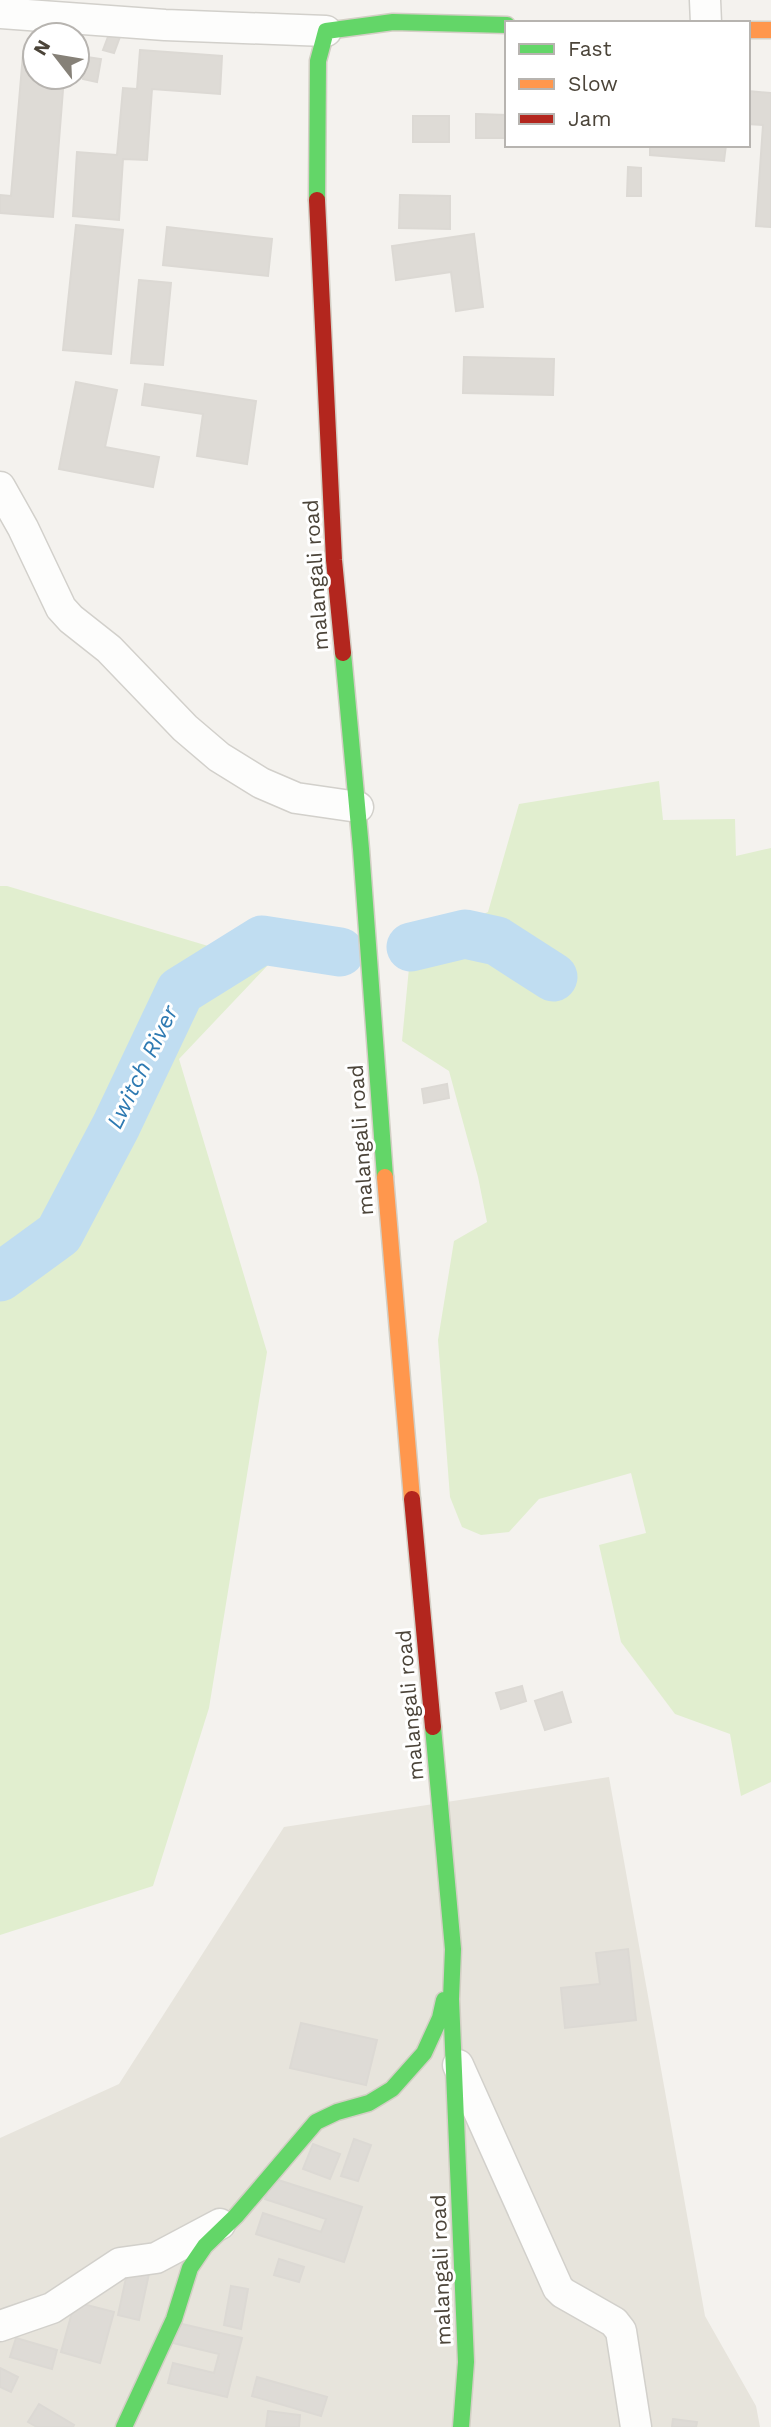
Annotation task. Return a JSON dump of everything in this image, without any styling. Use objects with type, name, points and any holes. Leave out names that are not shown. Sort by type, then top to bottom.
[{"type":"street","points":[[705,0],[706,21]]},
{"type":"street","points":[[0,13],[165,12],[326,31],[443,11],[505,26]]},
{"type":"street","points":[[750,30],[771,30]]},
{"type":"street","name":"malangali road","points":[[326,31],[318,61],[316,132],[318,247],[334,560],[358,807],[394,1300],[453,1948],[450,1999],[466,2362],[461,2427]]},
{"type":"street","points":[[0,486],[61,608],[109,649],[185,728],[219,757],[261,783],[296,798],[358,807]]},
{"type":"street","points":[[124,2427],[174,2319],[190,2268],[205,2246],[236,2216],[316,2122],[337,2112],[369,2103],[392,2089],[424,2053],[440,2018],[453,1948]]},
{"type":"street","points":[[453,2055],[558,2288],[614,2322],[621,2331],[636,2427]]},
{"type":"street","points":[[0,2326],[52,2308],[120,2263],[156,2258],[236,2216]]},
{"type":"shaded area","points":[[609,1777],[705,2316],[756,2406],[760,2427],[0,2427],[0,2138],[119,2084],[284,1827]]},
{"type":"green space","points":[[659,781],[663,820],[735,819],[736,856],[771,848],[771,1782],[741,1796],[730,1734],[675,1714],[621,1642],[599,1545],[646,1533],[631,1473],[539,1499],[509,1532],[481,1535],[462,1527],[450,1497],[438,1340],[454,1241],[487,1222],[478,1177],[449,1071],[402,1041],[411,947],[488,912],[519,804]]},
{"type":"green space","points":[[0,886],[269,964],[179,1059],[267,1352],[209,1708],[153,1886],[0,1935]]},
{"type":"building","points":[[111,29],[121,34],[114,53],[103,50]]},
{"type":"building","points":[[140,50],[222,56],[220,94],[152,89],[147,160],[123,159],[119,220],[73,216],[77,152],[117,155],[123,88],[137,89]]},
{"type":"building","points":[[91,58],[101,59],[97,82],[91,81]]},
{"type":"building","points":[[21,78],[21,91],[63,91],[53,217],[0,213],[0,195],[11,196]]},
{"type":"building","points":[[750,91],[771,93],[771,227],[756,226],[763,125],[750,124]]},
{"type":"building","points":[[476,114],[505,115],[505,138],[476,138]]},
{"type":"building","points":[[413,116],[449,116],[449,142],[413,142]]},
{"type":"building","points":[[650,147],[726,147],[724,161],[650,155]]},
{"type":"building","points":[[628,167],[641,168],[641,196],[627,196]]},
{"type":"building","points":[[400,195],[450,196],[450,229],[399,228]]},
{"type":"building","points":[[76,225],[123,230],[111,354],[63,350]]},
{"type":"building","points":[[167,227],[272,239],[268,276],[163,265]]},
{"type":"building","points":[[474,234],[483,307],[456,311],[451,272],[396,280],[392,246]]},
{"type":"building","points":[[139,280],[171,283],[163,365],[131,363]]},
{"type":"building","points":[[464,357],[554,359],[553,395],[463,393]]},
{"type":"building","points":[[76,382],[117,390],[105,447],[159,457],[153,487],[59,469]]},
{"type":"building","points":[[145,384],[256,401],[247,464],[197,456],[203,414],[142,405]]},
{"type":"building","points":[[447,1084],[449,1098],[424,1103],[422,1089]]},
{"type":"building","points":[[522,1686],[526,1701],[501,1709],[496,1693]]},
{"type":"building","points":[[562,1692],[571,1722],[545,1730],[535,1701]]},
{"type":"building","points":[[628,1949],[636,2020],[565,2028],[561,1988],[600,1984],[596,1953]]},
{"type":"building","points":[[301,2023],[377,2040],[366,2085],[290,2068]]},
{"type":"building","points":[[354,2139],[371,2145],[358,2181],[341,2176]]},
{"type":"building","points":[[313,2144],[340,2154],[330,2179],[303,2169]]},
{"type":"building","points":[[272,2178],[362,2207],[344,2262],[256,2234],[263,2213],[321,2232],[326,2219],[265,2199]]},
{"type":"building","points":[[279,2259],[304,2267],[299,2282],[274,2275]]},
{"type":"building","points":[[129,2264],[150,2269],[139,2320],[118,2315]]},
{"type":"building","points":[[231,2286],[248,2289],[241,2329],[224,2325]]},
{"type":"building","points":[[75,2302],[114,2312],[100,2363],[61,2352]]},
{"type":"building","points":[[178,2323],[242,2338],[227,2397],[168,2383],[173,2363],[214,2373],[219,2354],[173,2343]]},
{"type":"building","points":[[16,2338],[57,2350],[52,2369],[10,2357]]},
{"type":"building","points":[[0,2368],[18,2377],[11,2392],[0,2387]]},
{"type":"building","points":[[257,2377],[327,2397],[321,2416],[252,2396]]},
{"type":"building","points":[[39,2404],[74,2425],[73,2427],[37,2427],[28,2422]]},
{"type":"building","points":[[268,2411],[300,2415],[299,2427],[266,2427]]},
{"type":"building","points":[[673,2419],[697,2422],[696,2427],[672,2427]]},
{"type":"waterway","points":[[411,947],[465,934],[497,941],[553,977]]},
{"type":"waterway","name":"Lwitch River","points":[[0,1277],[59,1234],[116,1126],[180,991],[262,940],[340,952]]},
{"type":"traffic: fast","points":[[317,200],[318,61],[326,31],[393,22],[505,25]]},
{"type":"traffic: fast","points":[[343,653],[361,849],[385,1177]]},
{"type":"traffic: fast","points":[[433,1727],[453,1949],[451,1999],[466,2362],[461,2427]]},
{"type":"traffic: fast","points":[[124,2427],[174,2319],[190,2268],[205,2246],[236,2216],[316,2122],[337,2112],[369,2103],[392,2089],[424,2053],[440,2018],[444,2000]]},
{"type":"traffic: slow","points":[[750,30],[771,30]]},
{"type":"traffic: slow","points":[[385,1177],[412,1499]]},
{"type":"traffic: jam","points":[[317,200],[334,560],[343,653]]},
{"type":"traffic: jam","points":[[412,1499],[433,1727]]}]
